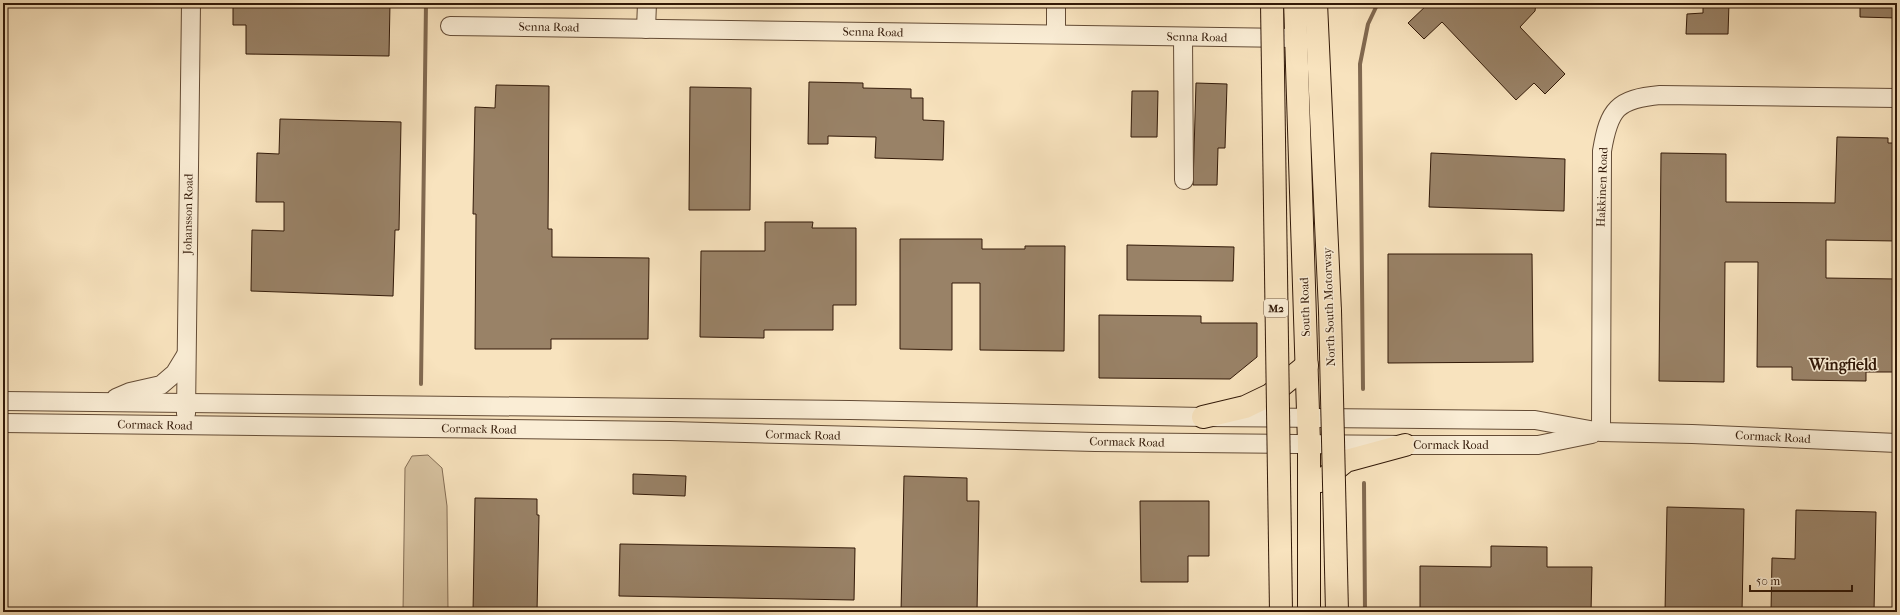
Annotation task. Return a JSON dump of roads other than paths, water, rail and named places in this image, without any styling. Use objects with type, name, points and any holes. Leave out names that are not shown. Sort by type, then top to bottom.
[{"type":"main road","name":"M2","points":[[1272,3],[1281,612]]},
{"type":"main road","name":"South Road","points":[[1295,3],[1309,419],[1309,612]]},
{"type":"main road","name":"North South Motorway","points":[[1316,3],[1330,311],[1337,612]]},
{"type":"main road","points":[[1203,417],[1245,407],[1270,395],[1307,365]]},
{"type":"main road","points":[[1310,490],[1346,461],[1405,445]]},
{"type":"street","name":"Johansson Road","points":[[186,425],[191,3]]},
{"type":"street","points":[[646,29],[647,3]]},
{"type":"street","points":[[1056,3],[1056,34]]},
{"type":"street","name":"Senna Road","points":[[450,26],[1296,38]]},
{"type":"street","points":[[1183,37],[1184,180]]},
{"type":"street","name":"Hakkinen Road","points":[[1601,432],[1602,151],[1605,131],[1612,115],[1622,104],[1637,97],[1660,95],[1897,98]]},
{"type":"street","points":[[107,402],[130,392],[161,385],[175,373],[186,354]]},
{"type":"street","name":"Cormack Road","points":[[3,401],[843,410],[1309,419],[1535,420],[1601,432],[1692,434],[1897,443]]},
{"type":"street","points":[[1094,415],[1095,442]]},
{"type":"street","name":"Cormack Road","points":[[3,423],[670,431],[1095,442],[1405,445],[1538,445],[1601,432]]},
{"type":"waterway","points":[[421,384],[426,3]]},
{"type":"waterway","points":[[1363,389],[1360,64],[1368,24],[1378,3]]},
{"type":"waterway","points":[[1364,483],[1365,612]]},
{"type":"district","name":"Wingfield","points":[[1843,364]]}]
